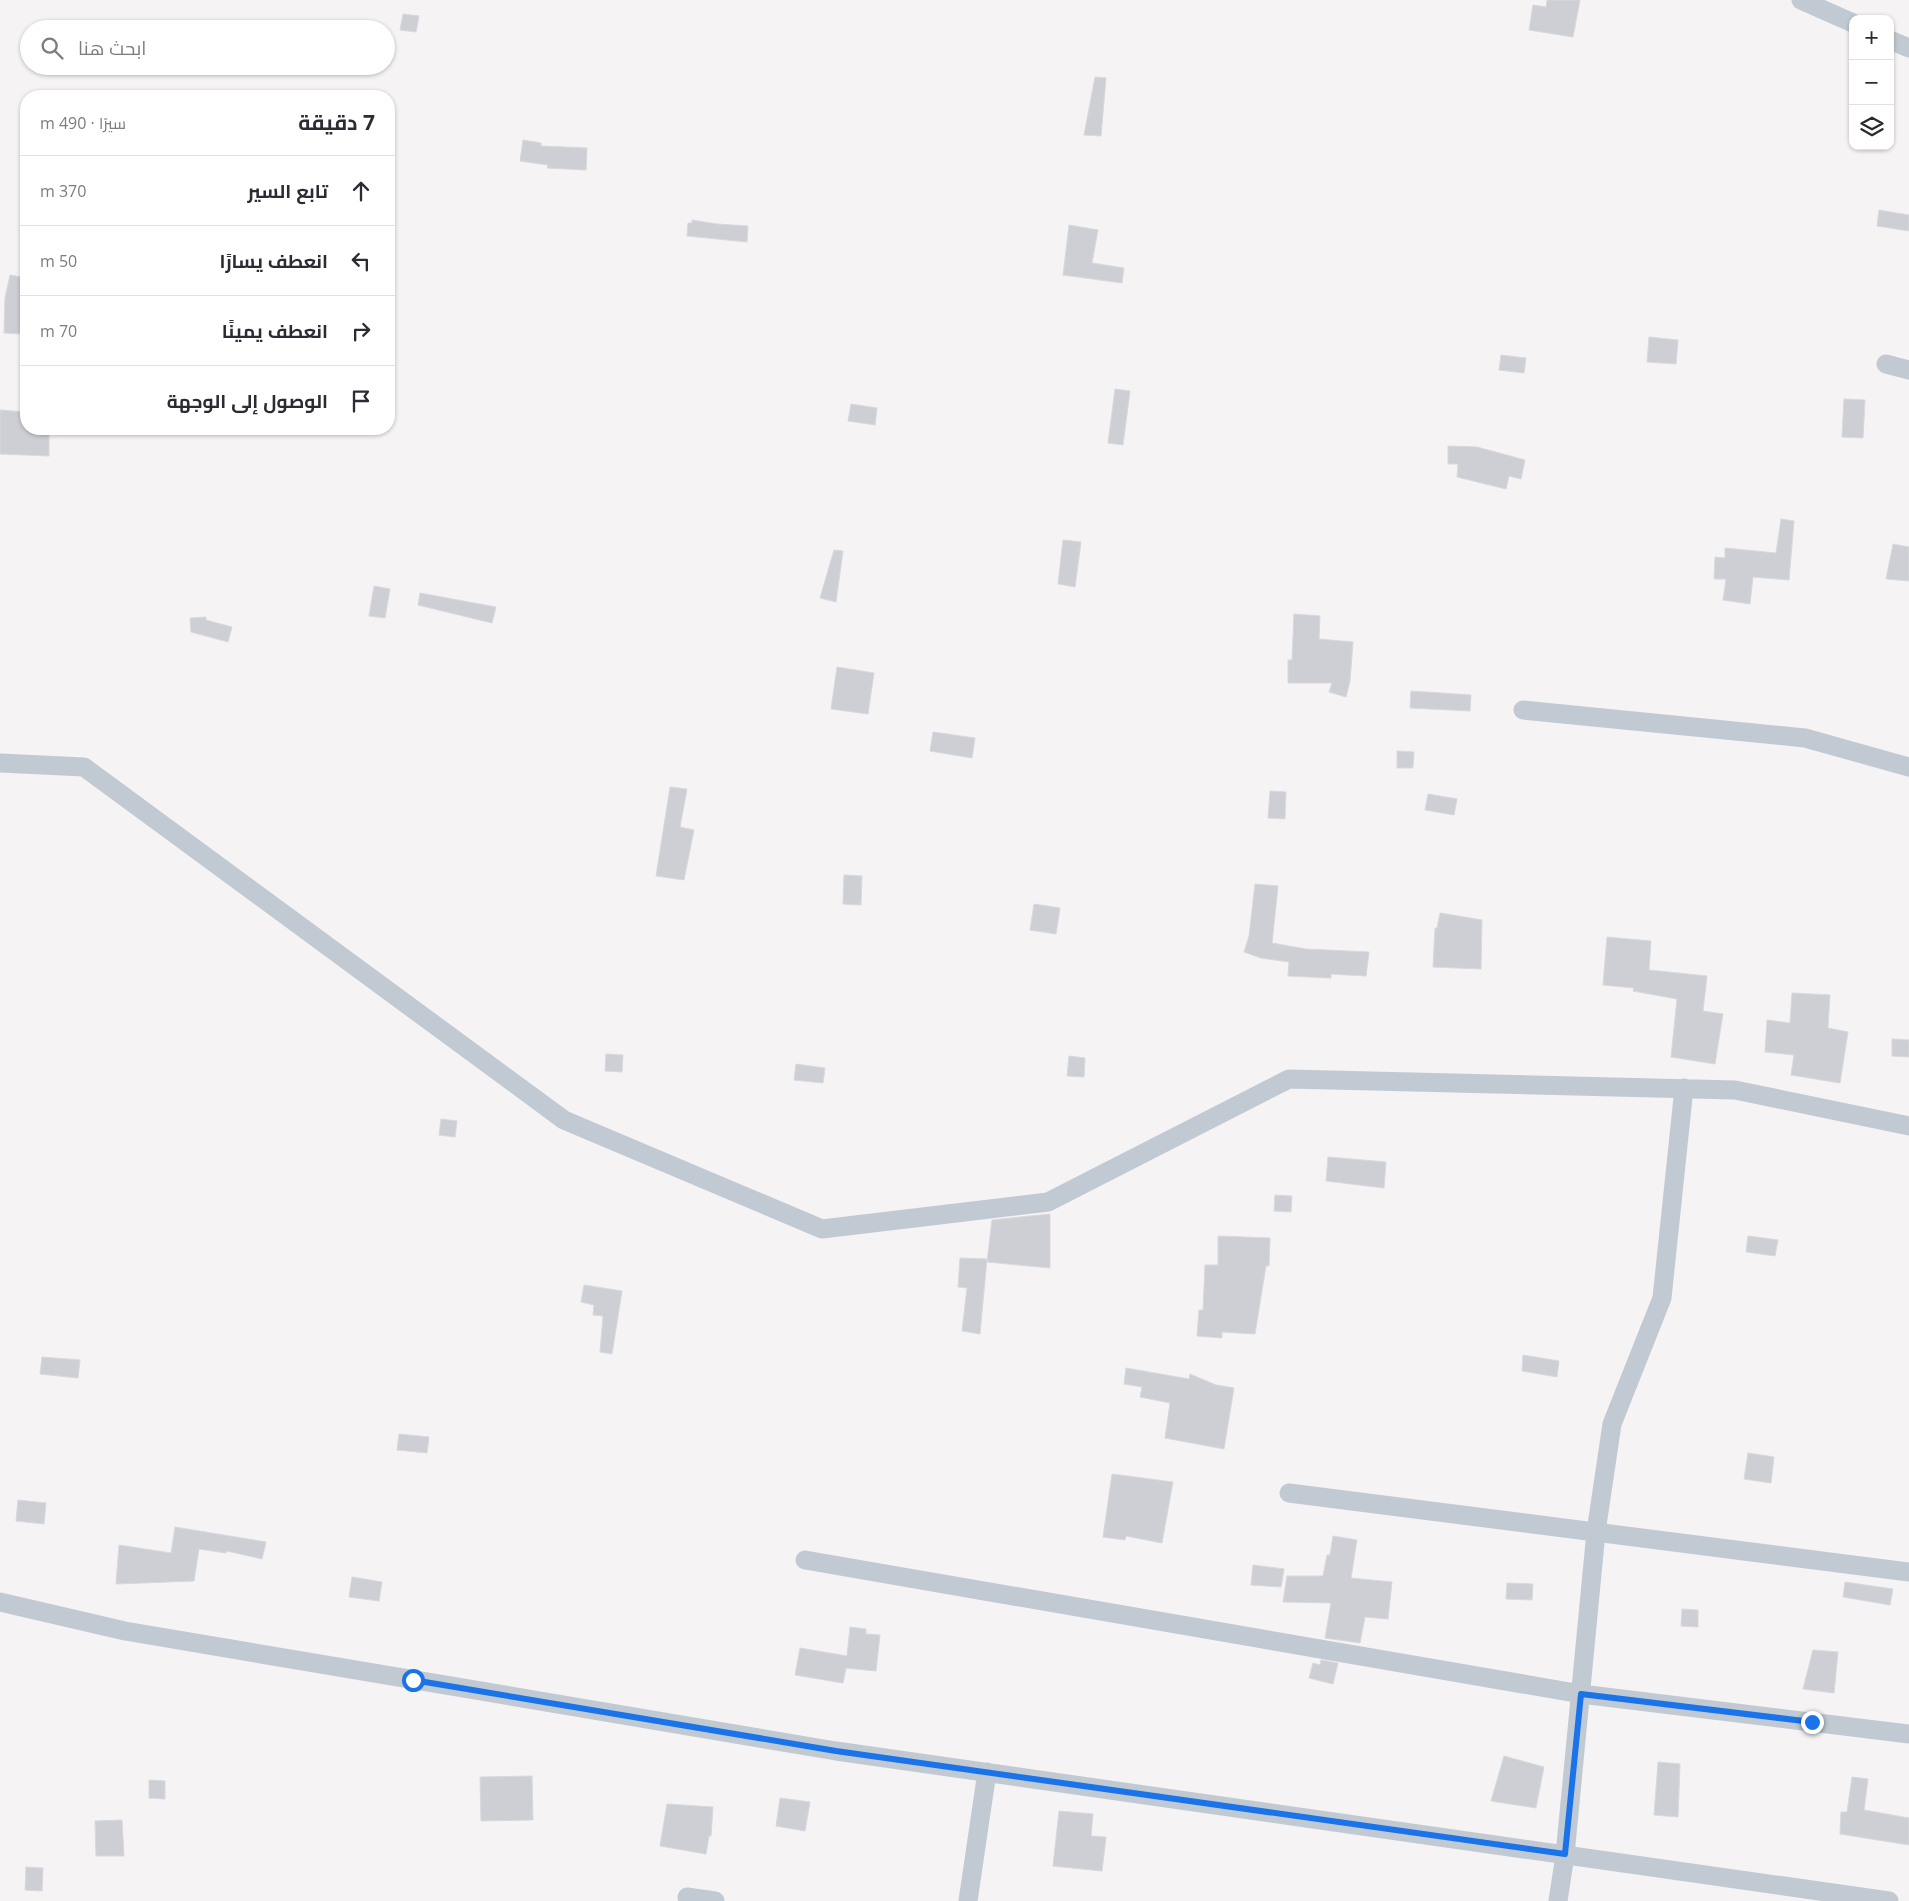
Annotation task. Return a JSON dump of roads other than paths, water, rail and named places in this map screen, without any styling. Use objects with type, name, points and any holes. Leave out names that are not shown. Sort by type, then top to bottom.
[{"type":"street","points":[[1802,0],[1849,21]]},
{"type":"street","points":[[1894,42],[1909,48]]},
{"type":"street","points":[[1886,364],[1909,370]]},
{"type":"street","points":[[1523,710],[1805,738],[1909,767]]},
{"type":"street","points":[[0,763],[84,767],[564,1120],[822,1229],[1048,1202],[1289,1078],[1735,1090],[1909,1126]]},
{"type":"street","points":[[1558,1901],[1565,1854],[1596,1532],[1612,1424],[1662,1298],[1684,1088]]},
{"type":"street","points":[[1289,1493],[1909,1572]]},
{"type":"street","points":[[804,1560],[1581,1694],[1909,1734]]},
{"type":"street","points":[[0,1602],[125,1631],[836,1751],[1889,1901]]},
{"type":"street","points":[[968,1901],[987,1772]]},
{"type":"street","points":[[687,1897],[715,1901]]}]
